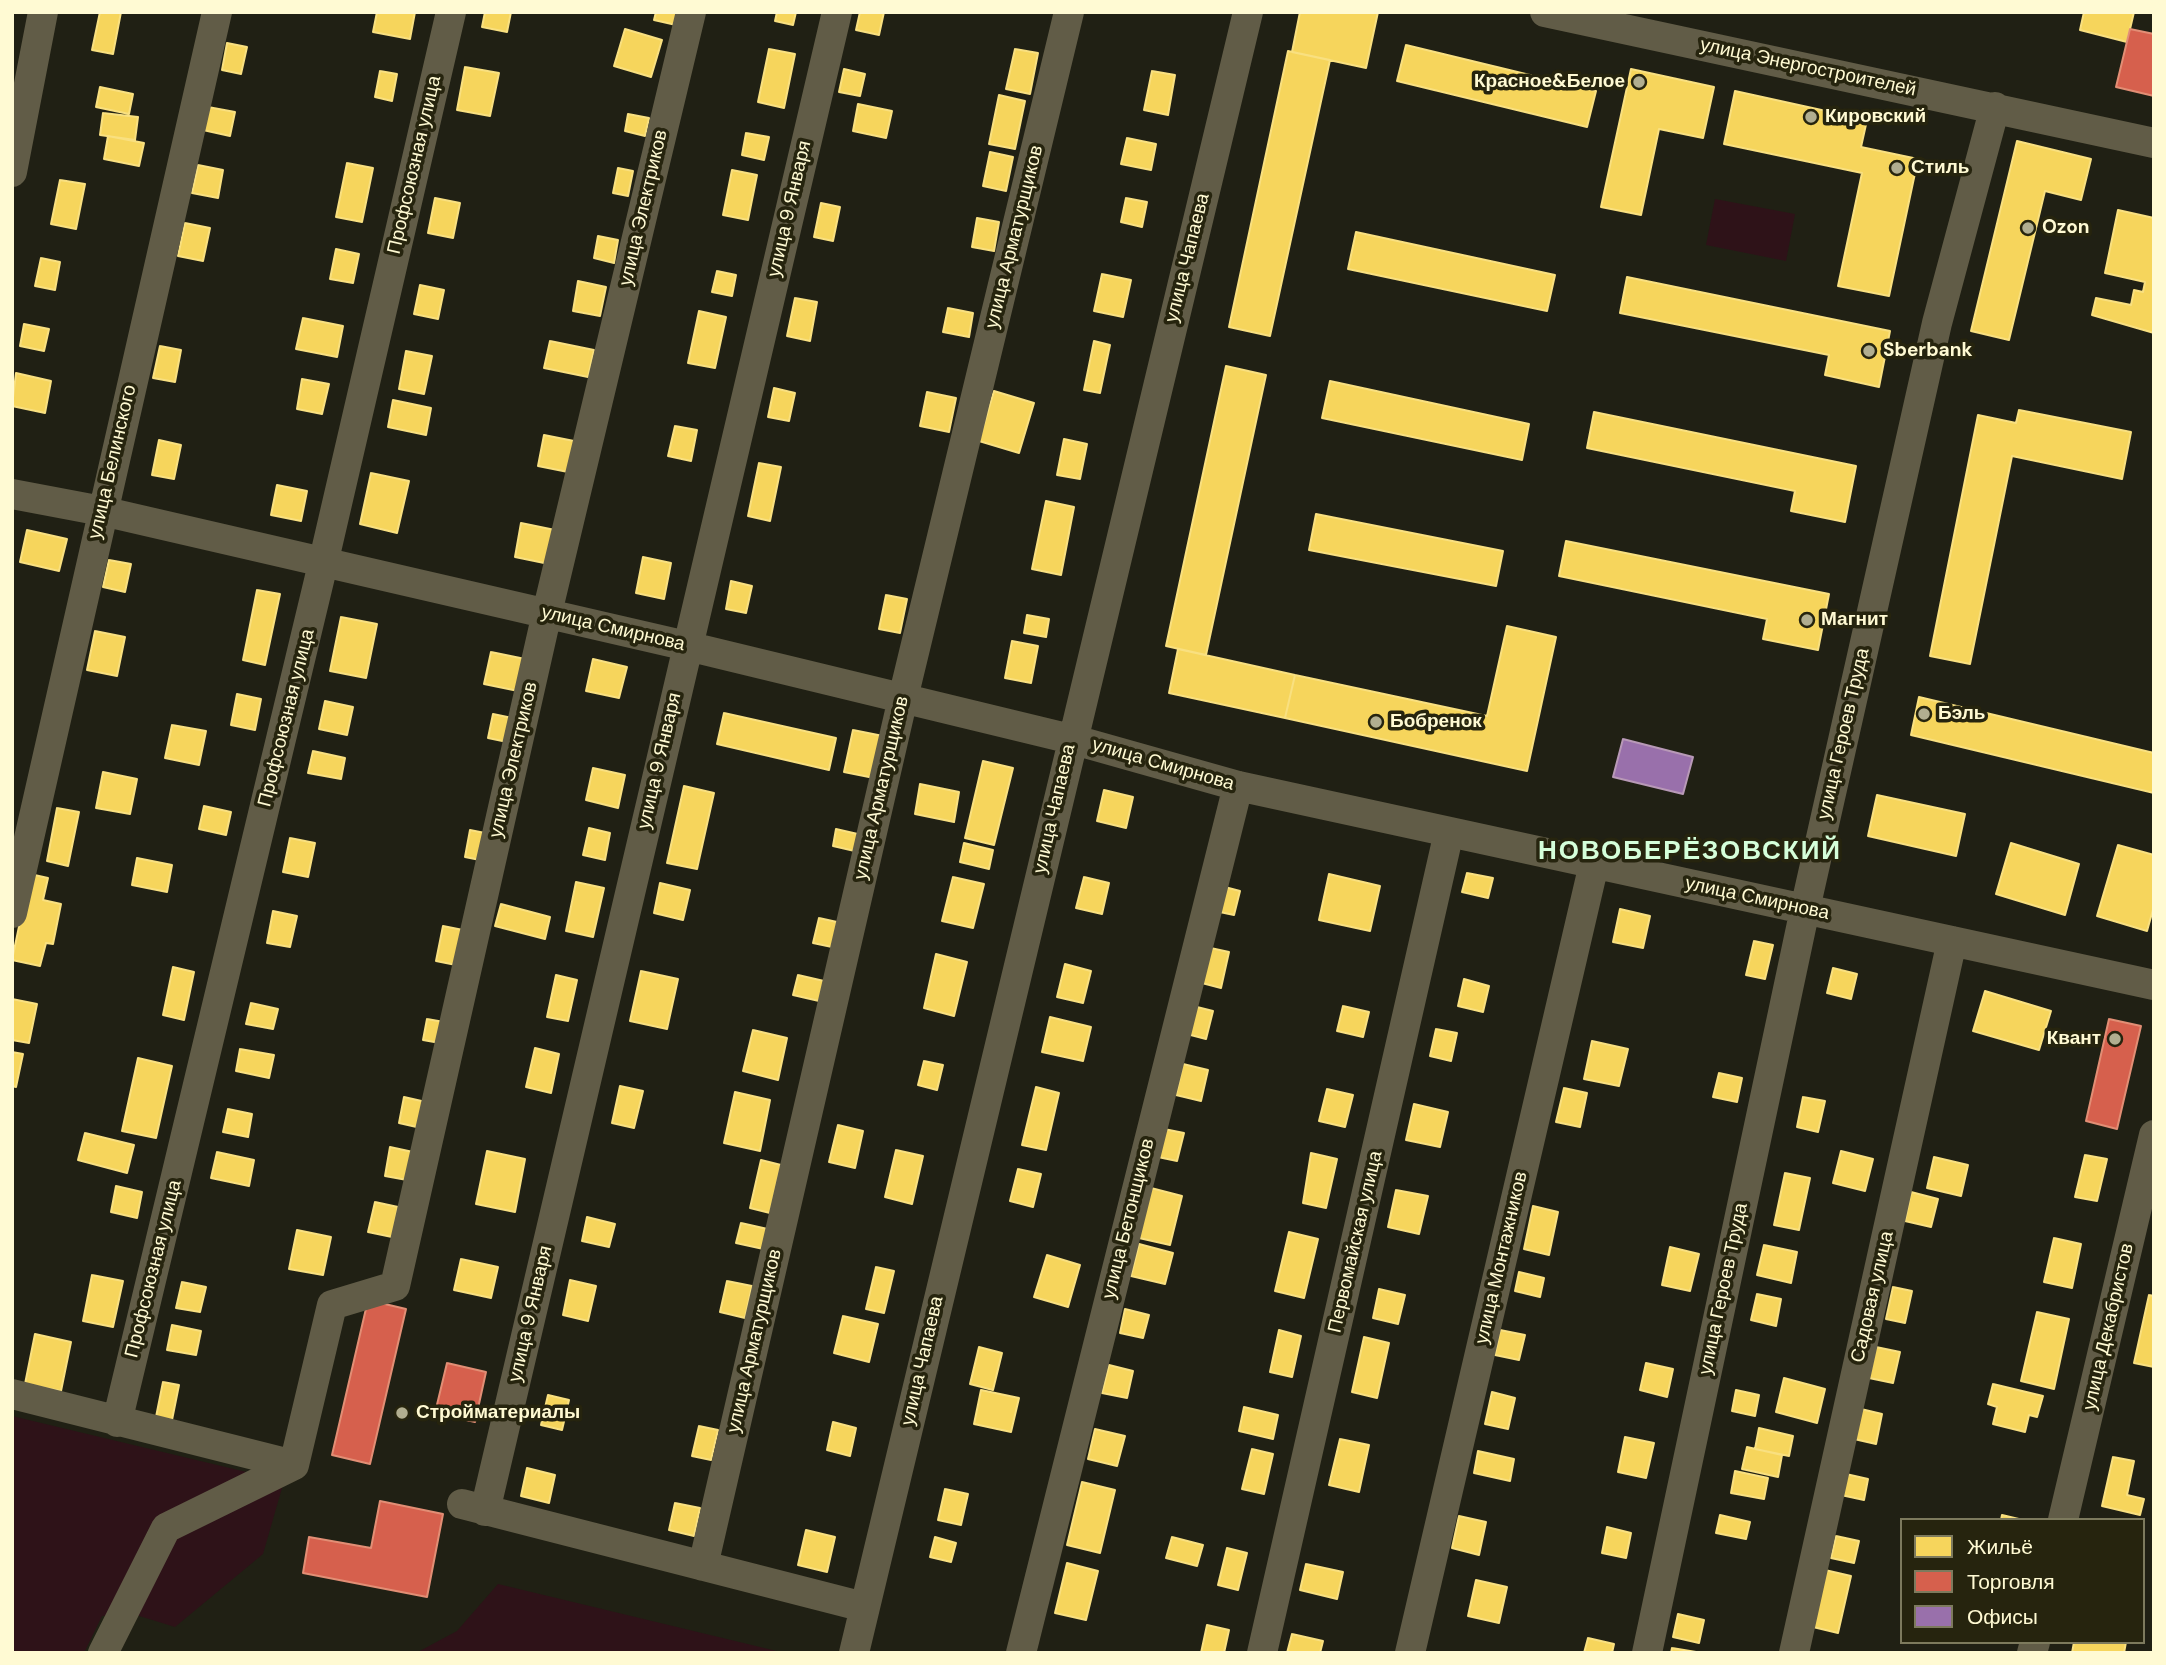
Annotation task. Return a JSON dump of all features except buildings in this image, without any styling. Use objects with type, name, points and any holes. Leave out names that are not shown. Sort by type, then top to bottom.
[{"type":"street","points":[[12,172],[43,12]]},
{"type":"street","name":"улица Белинского","points":[[12,913],[217,12]]},
{"type":"street","name":"Профсоюзная улица","points":[[117,1422],[324,564],[451,12]]},
{"type":"street","name":"улица Электриков","points":[[294,1465],[332,1305],[395,1286],[547,613],[691,12]]},
{"type":"street","name":"улица 9 Января","points":[[704,1566],[473,1508],[687,646],[837,12]]},
{"type":"street","name":"улица Арматурщиков","points":[[704,1566],[903,698],[1069,12]]},
{"type":"street","name":"улица Чапаева","points":[[855,1653],[1248,12]]},
{"type":"street","name":"улица Энергостроителей","points":[[1545,12],[2154,143]]},
{"type":"street","name":"улица Героев Труда","points":[[1647,1653],[1805,909],[1937,323],[1995,107]]},
{"type":"street","name":"улица Смирнова","points":[[12,494],[102,512],[687,646],[1072,739],[1238,786],[2154,985]]},
{"type":"street","name":"улица Бетонщиков","points":[[1021,1653],[1238,786]]},
{"type":"street","name":"Первомайская улица","points":[[1262,1653],[1449,832]]},
{"type":"street","name":"улица Монтажников","points":[[1410,1653],[1594,863]]},
{"type":"street","name":"Садовая улица","points":[[1794,1653],[1952,942]]},
{"type":"street","name":"улица Декабристов","points":[[2063,1518],[2154,1135]]},
{"type":"street","points":[[12,1394],[294,1465]]},
{"type":"street","points":[[103,1653],[166,1528],[294,1465]]},
{"type":"street","points":[[704,1566],[864,1607]]},
{"type":"shaded area","points":[[1715,199],[1795,214],[1786,261],[1706,245]]},
{"type":"shaded area","points":[[12,1416],[284,1481],[263,1554],[175,1627],[133,1614],[102,1616],[84,1653],[12,1653]]},
{"type":"shaded area","points":[[498,1584],[785,1653],[416,1653],[457,1631]]},
{"type":"place","name":"Красное&Белое","points":[[1639,82]]},
{"type":"place","name":"Кировский","points":[[1811,117]]},
{"type":"place","name":"Стиль","points":[[1897,168]]},
{"type":"place","name":"Ozon","points":[[2028,228]]},
{"type":"place","name":"Sberbank","points":[[1869,351]]},
{"type":"place","name":"Магнит","points":[[1807,620]]},
{"type":"place","name":"Бэль","points":[[1924,714]]},
{"type":"place","name":"Бобренок","points":[[1376,722]]},
{"type":"place","name":"Квант","points":[[2115,1039]]},
{"type":"place","name":"Стройматериалы","points":[[402,1413]]},
{"type":"district","name":"НОВОБЕРЁЗОВСКИЙ","points":[[1690,852]]}]
